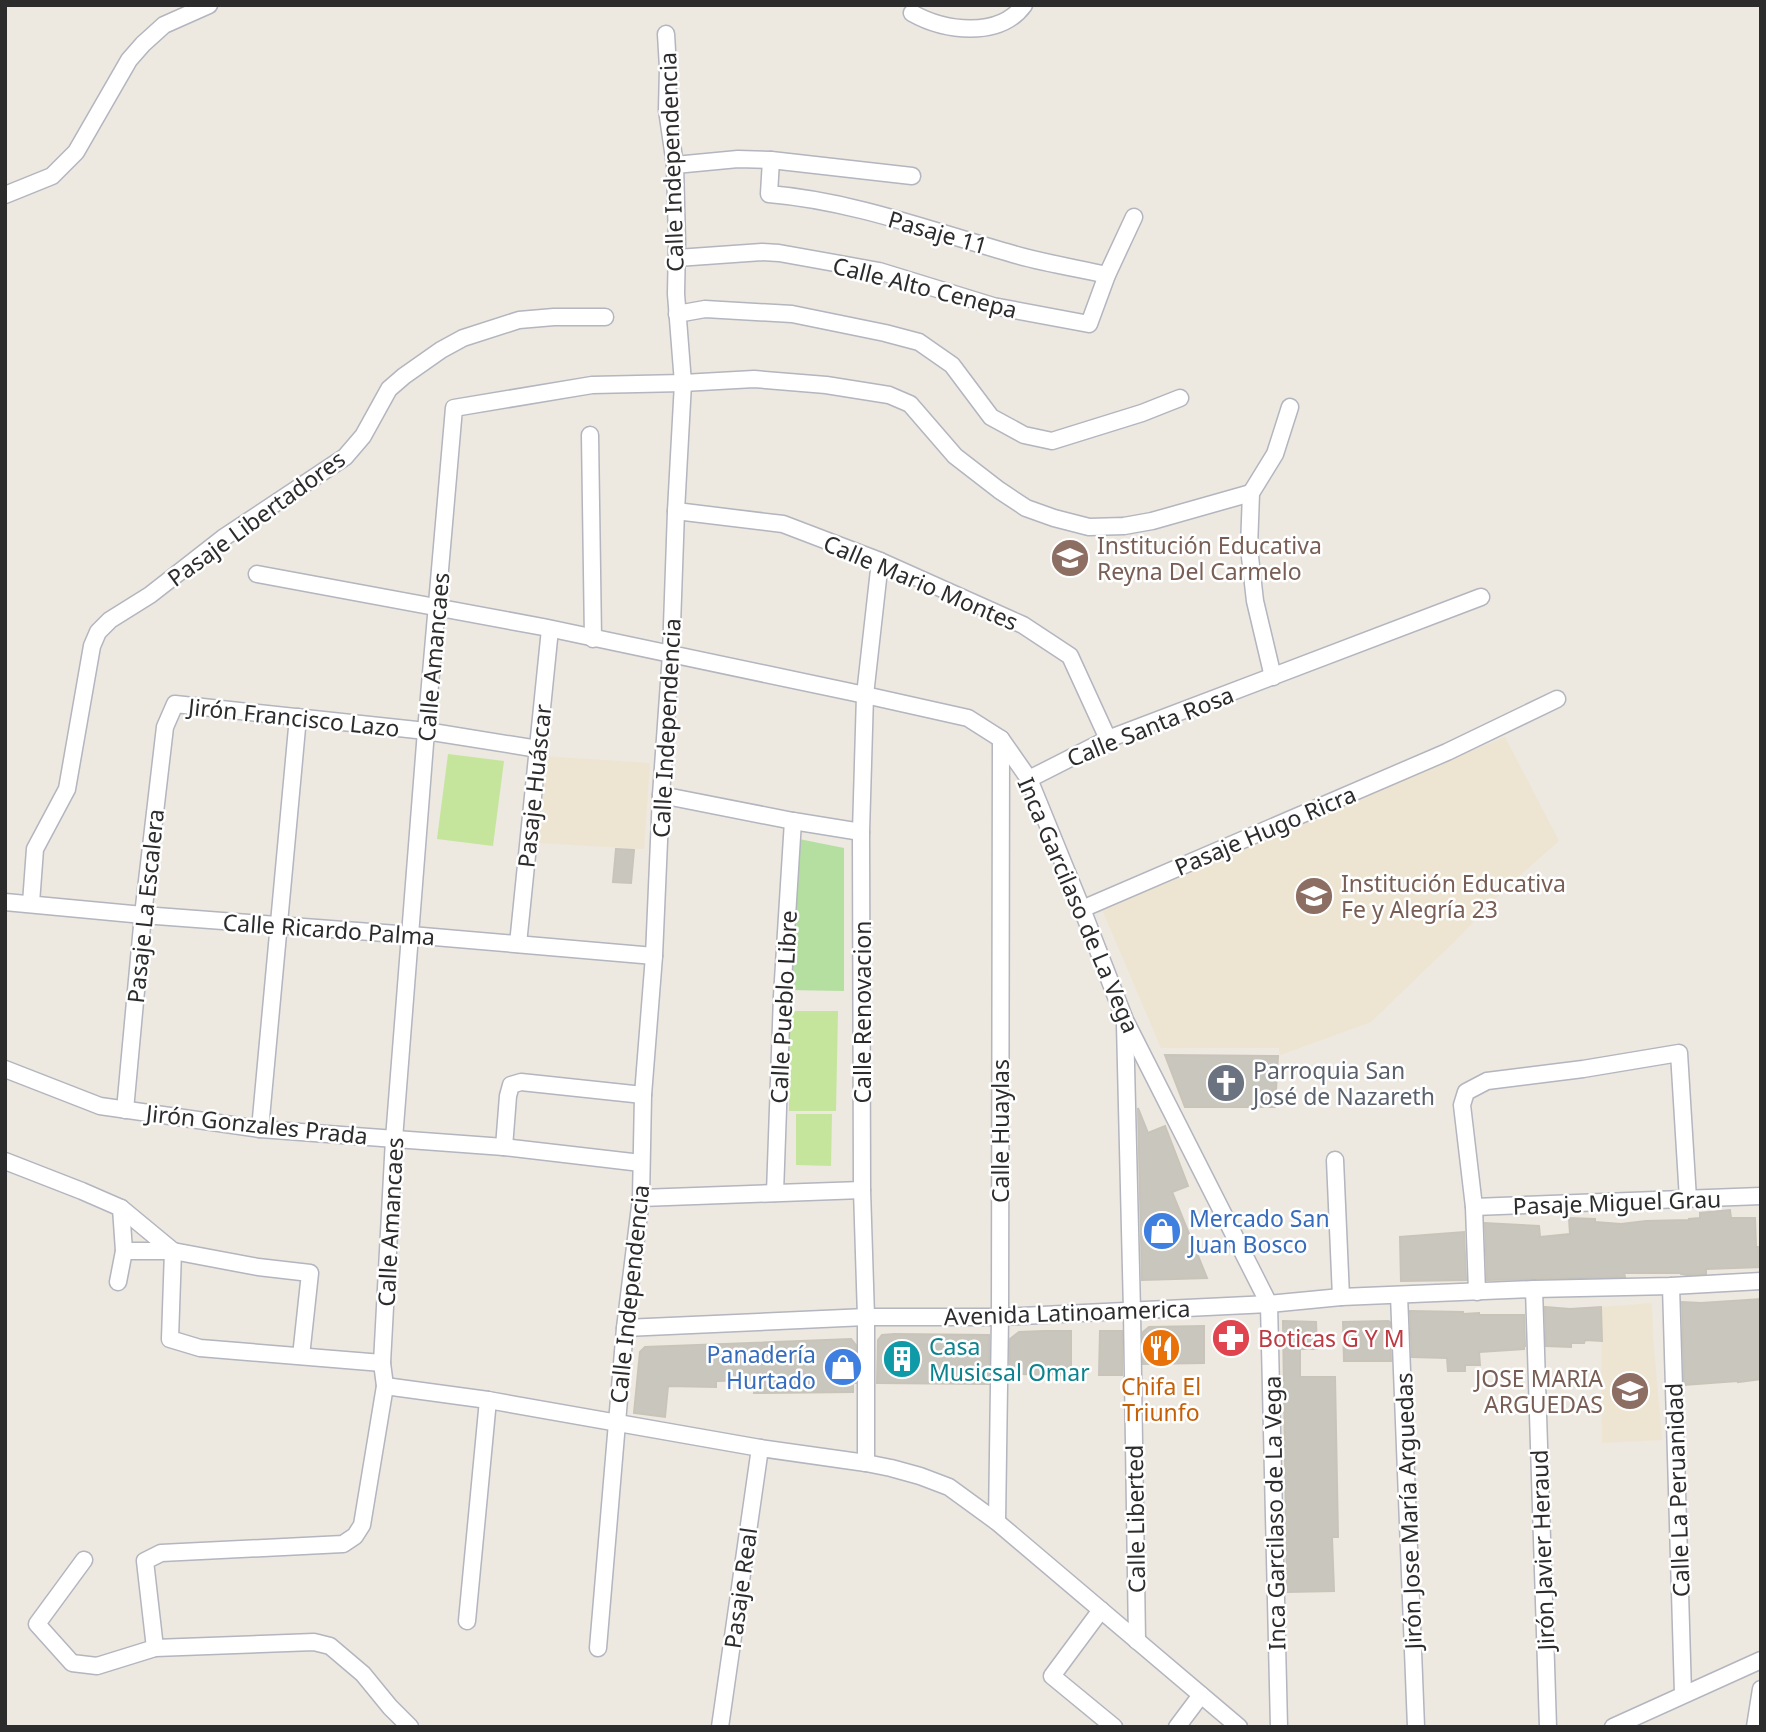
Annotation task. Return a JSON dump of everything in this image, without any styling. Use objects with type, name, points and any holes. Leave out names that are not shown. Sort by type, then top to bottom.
[{"type":"street","points":[[5,195],[52,176],[76,152],[129,60],[143,44],[164,25],[209,5]]},
{"type":"street","points":[[912,13],[947,27],[971,28],[998,25],[1013,17],[1024,5]]},
{"type":"street","name":"Calle Independencia","points":[[598,1648],[625,1328],[641,1198],[643,1095],[654,956],[671,654],[683,383],[676,294],[675,165],[667,110],[666,34]]},
{"type":"street","points":[[675,165],[738,159],[771,160],[912,176]]},
{"type":"street","name":"Pasaje 11","points":[[771,160],[769,194],[803,197],[857,208],[1017,255],[1107,275]]},
{"type":"street","points":[[1107,275],[1134,217]]},
{"type":"street","name":"Calle Alto Cenepa","points":[[677,258],[779,253],[878,271],[993,306],[1089,324],[1107,275]]},
{"type":"street","points":[[677,314],[705,309],[792,314],[919,342],[952,365],[991,416],[1024,435],[1052,441],[1142,413],[1180,398]]},
{"type":"street","name":"Pasaje Libertadores","points":[[31,903],[35,849],[67,789],[92,646],[98,632],[110,620],[150,595],[223,538],[345,457],[363,436],[389,389],[441,350],[463,338],[519,320],[605,317]]},
{"type":"street","name":"Calle Amancaes","points":[[155,1648],[145,1561],[162,1553],[343,1544],[355,1536],[362,1525],[384,1386],[382,1363],[394,1139],[454,408],[592,384],[754,379],[826,385],[889,395],[910,404],[955,456],[999,490],[1026,508],[1089,527],[1124,526],[1152,521],[1251,493]]},
{"type":"street","points":[[1273,677],[1255,601],[1250,548],[1251,493],[1275,454],[1290,407]]},
{"type":"street","points":[[590,435],[593,639]]},
{"type":"street","name":"Calle Mario Montes","points":[[676,510],[783,524],[880,561],[1023,625],[1070,656],[1108,739]]},
{"type":"street","name":"Calle Renovacion","points":[[866,1463],[861,832],[865,695],[880,561]]},
{"type":"street","name":"Inca Garcilaso de La Vega","points":[[257,574],[438,606],[865,695],[968,718],[1001,739],[1029,779],[1125,1020],[1269,1304],[1279,1727]]},
{"type":"street","name":"Calle Santa Rosa","points":[[1029,779],[1108,739],[1481,597]]},
{"type":"street","name":"Pasaje Huáscar","points":[[518,944],[551,629]]},
{"type":"street","name":"Pasaje Hugo Ricra","points":[[1082,909],[1447,752],[1557,699]]},
{"type":"street","name":"Jirón Francisco Lazo","points":[[174,704],[426,730],[538,749]]},
{"type":"street","name":"Pasaje La Escalera","points":[[125,1110],[143,915],[165,727],[174,704]]},
{"type":"street","points":[[260,1129],[298,717]]},
{"type":"street","name":"Calle Huaylas","points":[[997,1522],[1001,739]]},
{"type":"street","points":[[661,795],[861,832]]},
{"type":"street","name":"Calle Pueblo Libre","points":[[775,1193],[782,996],[793,821]]},
{"type":"street","name":"Calle Ricardo Palma","points":[[5,902],[654,956]]},
{"type":"street","name":"Calle Liberted","points":[[1125,1020],[1137,1641]]},
{"type":"street","points":[[1477,1292],[1474,1207],[1462,1105],[1466,1092],[1487,1081],[1679,1053],[1688,1199]]},
{"type":"street","name":"Jirón Gonzales Prada","points":[[5,1069],[100,1106],[125,1110],[260,1129],[504,1147],[641,1163]]},
{"type":"street","points":[[504,1147],[511,1085],[521,1082],[643,1095]]},
{"type":"street","points":[[1335,1160],[1341,1297]]},
{"type":"street","points":[[5,1161],[121,1208],[173,1251]]},
{"type":"street","points":[[641,1198],[862,1190]]},
{"type":"street","name":"Pasaje Miguel Grau","points":[[1474,1207],[1761,1196]]},
{"type":"street","points":[[118,1282],[124,1251],[121,1208]]},
{"type":"street","points":[[124,1251],[173,1251],[258,1267],[310,1273],[301,1356]]},
{"type":"street","points":[[173,1251],[170,1339],[200,1348],[382,1363]]},
{"type":"street","name":"Avenida Latinoamerica","points":[[625,1328],[866,1317],[1000,1317],[1269,1304],[1341,1297],[1761,1281]]},
{"type":"street","name":"Calle La Peruanidad","points":[[1671,1286],[1683,1694]]},
{"type":"street","name":"Jirón Javier Heraud","points":[[1534,1289],[1548,1727]]},
{"type":"street","name":"Jirón Jose María Arguedas","points":[[1399,1295],[1416,1727]]},
{"type":"street","points":[[384,1386],[488,1400],[760,1448],[866,1463],[901,1470],[949,1487],[997,1522],[1239,1727]]},
{"type":"street","points":[[467,1621],[488,1400]]},
{"type":"street","name":"Pasaje Real","points":[[720,1727],[760,1448]]},
{"type":"street","points":[[83,1560],[37,1624],[72,1663],[97,1666],[155,1648],[314,1642],[330,1646],[363,1674],[410,1727]]},
{"type":"street","points":[[1101,1610],[1052,1676],[1114,1727]]},
{"type":"street","points":[[1613,1727],[1761,1660]]},
{"type":"street","points":[[1755,1727],[1761,1689]]},
{"type":"street","points":[[1177,1727],[1201,1695]]},
{"type":"shaded area","name":"Institución Educativa Fe y Alegría 23","points":[[1505,737],[1559,841],[1510,884],[1371,1022],[1280,1055],[1279,1048],[1161,1048],[1101,907]]},
{"type":"shaded area","points":[[543,756],[650,763],[644,849],[537,843]]},
{"type":"shaded area","name":"JOSE MARIA ARGUEDAS","points":[[1652,1303],[1662,1440],[1602,1443],[1601,1307]]},
{"type":"green space","points":[[448,754],[504,761],[493,846],[437,839]]},
{"type":"green space","points":[[799,839],[844,848],[844,991],[787,990]]},
{"type":"green space","points":[[790,1011],[838,1011],[836,1111],[789,1111]]},
{"type":"green space","points":[[796,1114],[832,1114],[831,1166],[796,1165]]},
{"type":"building","points":[[616,849],[634,850],[631,883],[613,882]]},
{"type":"building","name":"Parroquia San José de Nazareth","points":[[1165,1055],[1278,1056],[1275,1107],[1185,1107]]},
{"type":"building","name":"Mercado San Juan Bosco","points":[[1138,1108],[1148,1133],[1165,1126],[1188,1186],[1172,1192],[1207,1278],[1142,1280]]},
{"type":"building","points":[[1730,1210],[1731,1218],[1755,1218],[1756,1247],[1761,1247],[1761,1267],[1706,1269],[1706,1274],[1687,1275],[1624,1273],[1625,1277],[1487,1280],[1485,1223],[1539,1226],[1540,1237],[1570,1234],[1569,1218],[1621,1224],[1689,1220],[1700,1218],[1700,1213]]},
{"type":"building","points":[[1464,1232],[1466,1280],[1401,1281],[1400,1237]]},
{"type":"building","points":[[1761,1299],[1761,1379],[1684,1385],[1682,1302]]},
{"type":"building","points":[[1545,1307],[1601,1307],[1602,1341],[1585,1340],[1584,1343],[1571,1343],[1571,1347],[1546,1346]]},
{"type":"building","points":[[1410,1311],[1524,1315],[1525,1346],[1524,1349],[1479,1352],[1480,1365],[1465,1365],[1465,1371],[1448,1371],[1447,1358],[1412,1357]]},
{"type":"building","points":[[1283,1321],[1316,1322],[1317,1349],[1300,1349],[1300,1377],[1335,1377],[1338,1537],[1332,1537],[1334,1591],[1287,1592]]},
{"type":"building","points":[[1388,1321],[1391,1361],[1344,1361],[1343,1322]]},
{"type":"building","points":[[1204,1326],[1204,1363],[1143,1364],[1143,1332],[1149,1327]]},
{"type":"building","points":[[1071,1331],[1071,1375],[1010,1374],[1010,1339],[1019,1332]]},
{"type":"building","points":[[1100,1331],[1122,1331],[1122,1375],[1099,1375]]},
{"type":"building","points":[[882,1335],[989,1335],[989,1384],[877,1383],[878,1340]]},
{"type":"building","points":[[851,1339],[856,1345],[856,1383],[853,1383],[853,1392],[754,1393],[755,1380],[716,1381],[716,1387],[668,1386],[665,1417],[634,1413],[640,1352],[645,1347]]},
{"type":"place","name":"Institución Educativa Reyna Del Carmelo","points":[[1070,558]]},
{"type":"place","name":"Institución Educativa Fe y Alegría 23","points":[[1314,896]]},
{"type":"place","name":"Parroquia San José de Nazareth","points":[[1226,1083]]},
{"type":"place","name":"Mercado San Juan Bosco","points":[[1162,1231]]},
{"type":"place","name":"Boticas G Y M","points":[[1231,1338]]},
{"type":"place","name":"Chifa El Triunfo","points":[[1161,1348]]},
{"type":"place","name":"Casa Musicsal Omar","points":[[902,1359]]},
{"type":"place","name":"Panadería Hurtado","points":[[843,1367]]},
{"type":"place","name":"JOSE MARIA ARGUEDAS","points":[[1630,1391]]}]
